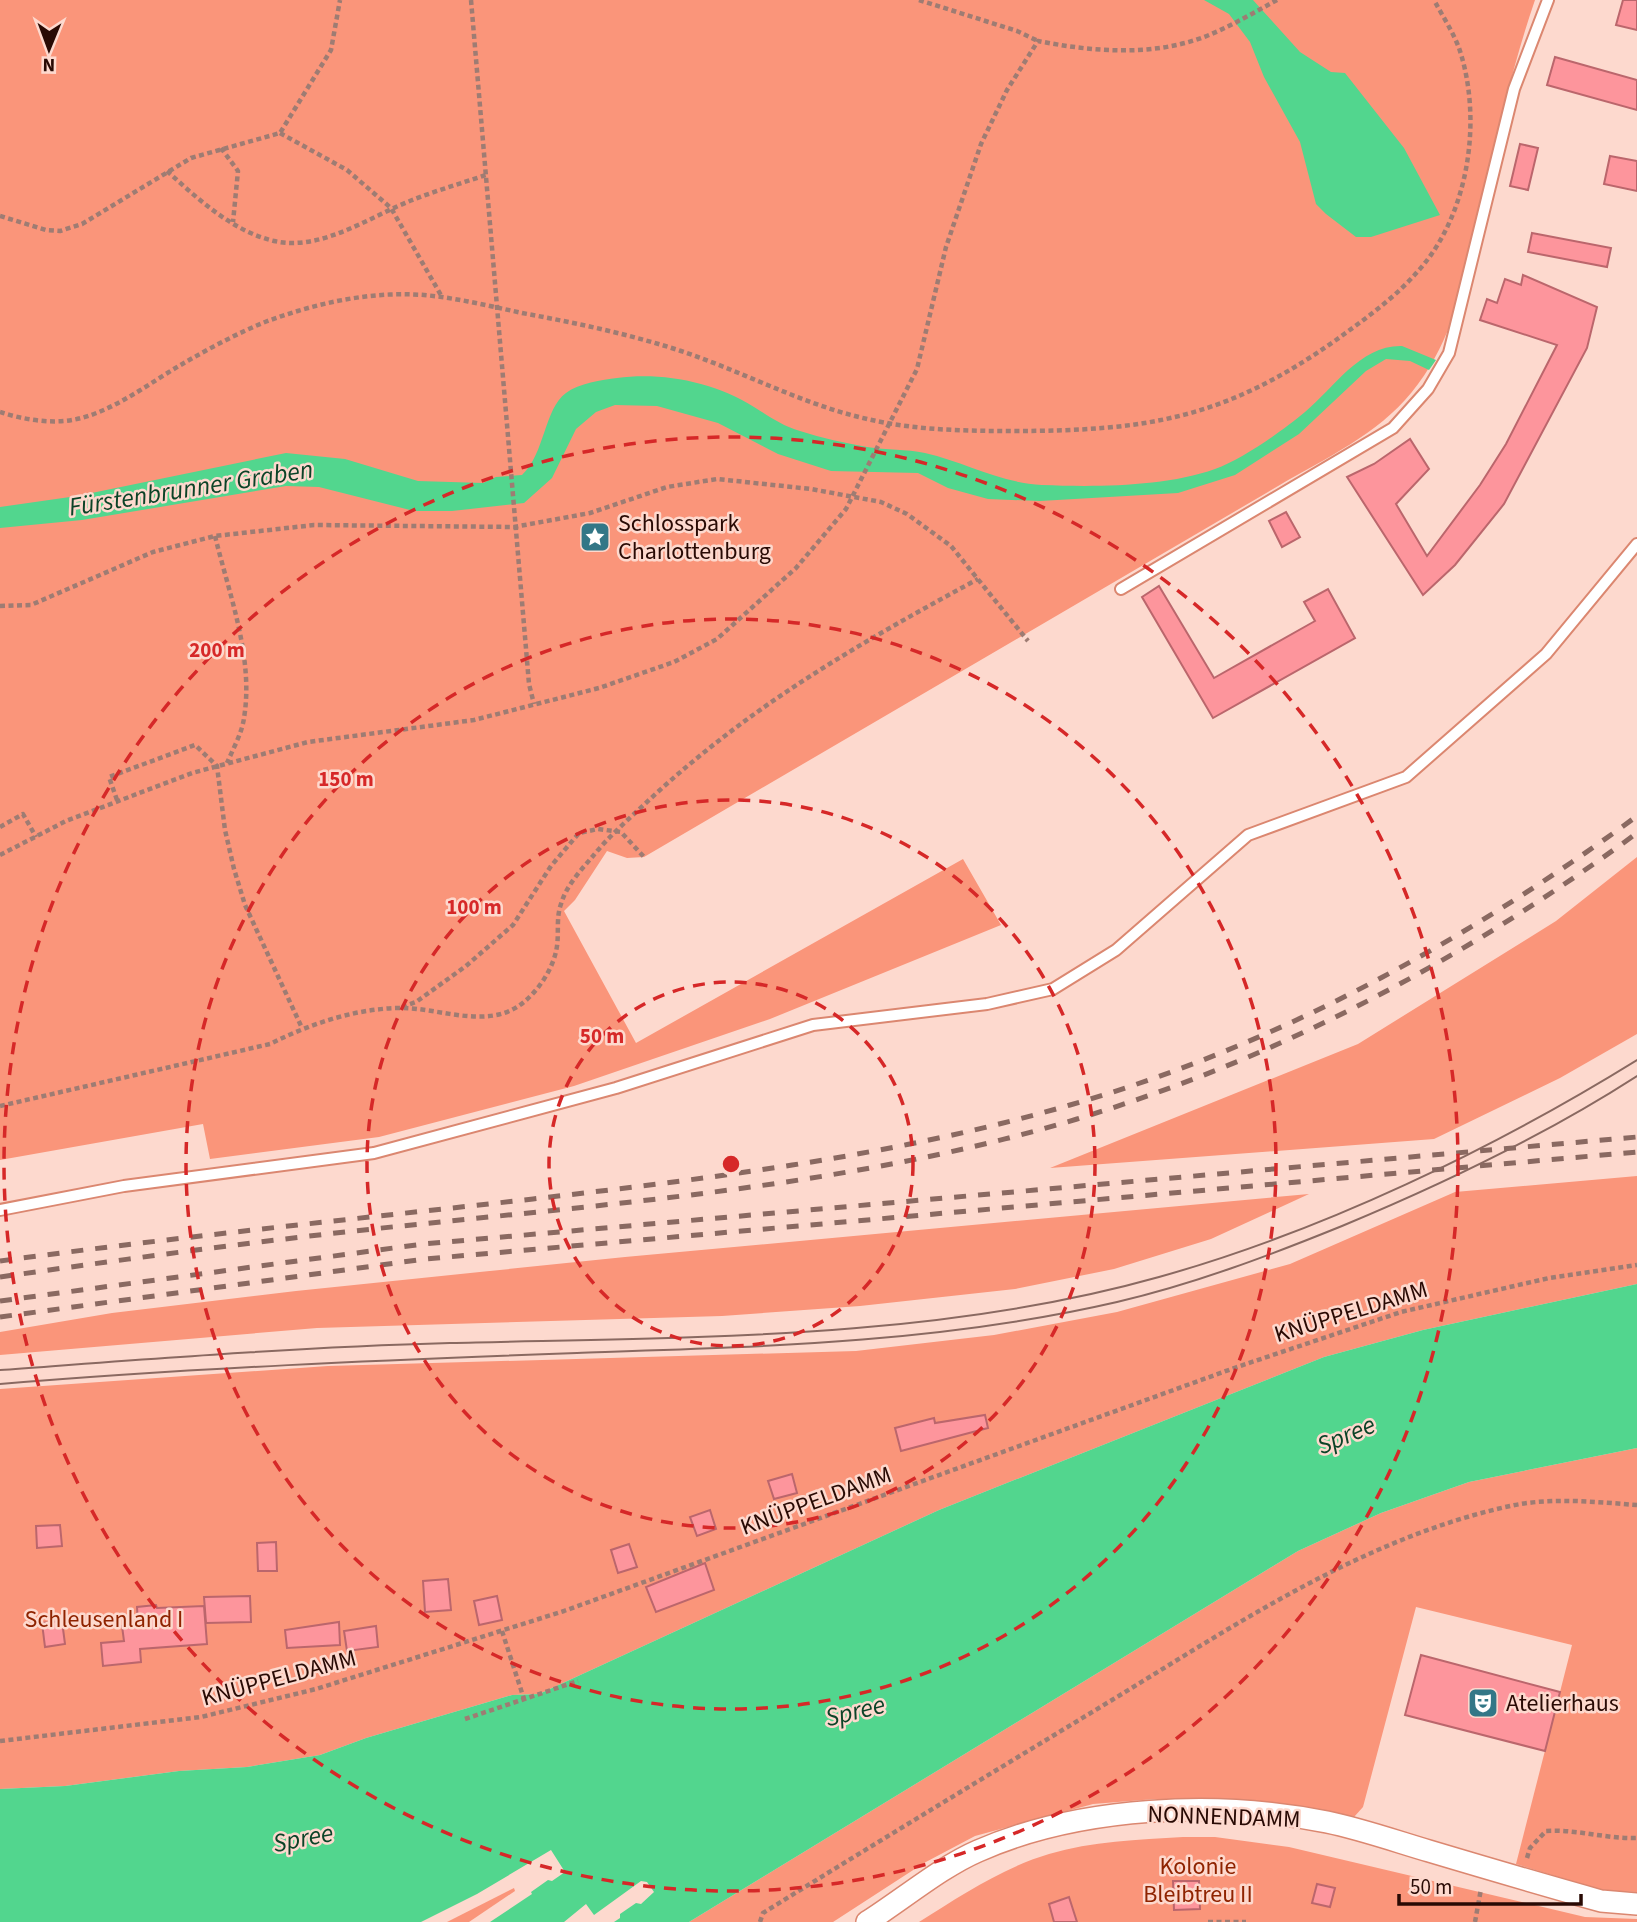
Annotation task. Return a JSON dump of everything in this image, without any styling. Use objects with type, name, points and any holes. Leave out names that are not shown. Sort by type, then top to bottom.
[{"type":"street","name":"NONNENDAMM","points":[[867,1922],[974,1853],[994,1844],[1047,1827],[1133,1814],[1225,1812],[1304,1818],[1363,1831],[1601,1902],[1637,1904]]},
{"type":"lane","points":[[1121,589],[1393,428],[1428,389],[1450,353],[1514,89],[1548,0]]},
{"type":"lane","points":[[0,1210],[124,1186],[374,1153],[616,1088],[813,1025],[987,1004],[1053,989],[1116,950],[1248,835],[1406,777],[1546,654],[1637,544]]},
{"type":"path","points":[[281,133],[331,50],[340,0]]},
{"type":"path","points":[[471,0],[514,527],[534,704]]},
{"type":"path","points":[[919,0],[1017,31],[1038,41],[1067,47],[1137,51],[1207,36],[1275,0]]},
{"type":"path","points":[[0,412],[38,421],[70,421],[114,403],[254,327],[308,308],[372,295],[442,297],[610,331],[677,350],[819,404],[890,424],[964,430],[1083,429],[1174,419],[1207,410],[1278,379],[1380,307],[1407,284],[1434,253],[1451,224],[1466,164],[1470,100],[1458,46],[1434,0]]},
{"type":"path","points":[[0,855],[117,800],[217,766],[308,742],[453,724],[599,688],[661,666],[717,639],[796,568],[852,496],[917,369],[946,247],[981,144],[1007,90],[1038,41]]},
{"type":"path","points":[[0,216],[60,231],[82,224],[167,172],[221,148],[281,133],[347,170],[391,208],[442,297]]},
{"type":"path","points":[[221,148],[238,171],[233,222]]},
{"type":"path","points":[[167,172],[211,210],[233,222],[275,241],[300,242],[338,232],[391,208],[486,175]]},
{"type":"path","points":[[0,606],[31,605],[153,552],[215,536],[314,525],[514,527],[590,513],[693,481],[740,480],[852,496],[881,502],[907,514],[951,546],[1028,641]]},
{"type":"path","points":[[215,536],[240,640],[245,681],[244,720],[227,764]]},
{"type":"path","points":[[401,1008],[445,1015],[491,1015],[506,1012],[526,999],[536,990],[555,955],[560,906],[569,886],[617,831],[715,743],[804,677],[854,646],[978,579]]},
{"type":"path","points":[[117,800],[108,777],[195,745],[217,766],[225,830],[237,881],[302,1028]]},
{"type":"path","points":[[0,827],[23,814],[36,837]]},
{"type":"path","points":[[0,1106],[270,1044],[302,1028],[348,1016],[401,1008],[416,1002],[466,967],[513,925],[551,866],[579,833],[598,829],[617,831],[644,857]]},
{"type":"path","name":"KNÜPPELDAMM","points":[[0,1741],[201,1717],[244,1708],[564,1611],[1237,1367],[1401,1312],[1549,1278],[1637,1265]]},
{"type":"path","points":[[760,1922],[763,1913],[1209,1641],[1315,1580],[1399,1539],[1511,1505],[1548,1501],[1637,1505]]},
{"type":"path","points":[[502,1631],[524,1699]]},
{"type":"path","points":[[465,1719],[578,1681]]},
{"type":"path","points":[[1519,1877],[1531,1849],[1546,1831],[1571,1830],[1610,1839],[1637,1838]]},
{"type":"path","points":[[1208,1922],[1246,1922]]},
{"type":"green space","name":"Schlosspark Charlottenburg","points":[[0,0],[1535,0],[1508,92],[1467,270],[1450,326],[1423,377],[1391,414],[1340,450],[644,857],[627,858],[607,851],[575,900],[564,911],[636,1043],[963,859],[1001,925],[770,1019],[574,1086],[379,1137],[210,1159],[203,1124],[0,1160]]},
{"type":"green space","points":[[1637,857],[1637,1034],[1560,1078],[1434,1139],[1050,1168],[1358,1044],[1556,921]]},
{"type":"green space","name":"Schleusenland I","points":[[1637,1176],[1637,1284],[1423,1330],[1324,1357],[939,1510],[539,1694],[512,1695],[366,1738],[320,1755],[247,1767],[179,1771],[65,1786],[0,1789],[0,1389],[328,1366],[856,1351],[994,1335],[1117,1312],[1290,1264],[1455,1192]]},
{"type":"green space","points":[[1309,1194],[1211,1239],[1114,1269],[1015,1289],[860,1306],[722,1316],[317,1328],[0,1355],[0,1332],[112,1313],[625,1257]]},
{"type":"green space","points":[[1637,1448],[1637,1892],[1604,1891],[1516,1864],[1572,1645],[1416,1607],[1363,1807],[1354,1817],[1302,1808],[1155,1799],[1093,1804],[975,1836],[924,1863],[833,1922],[689,1922],[1298,1551],[1381,1513],[1469,1482]]},
{"type":"green space","name":"Kolonie Bleibtreu II","points":[[1215,1837],[1289,1847],[1585,1917],[1637,1919],[1637,1922],[919,1922],[998,1875],[1049,1854],[1098,1844]]},
{"type":"green space","points":[[514,1888],[515,1891],[469,1922],[447,1922]]},
{"type":"water","points":[[1204,0],[1253,0],[1300,52],[1331,72],[1345,73],[1404,148],[1440,215],[1371,237],[1356,237],[1326,214],[1316,204],[1300,142],[1264,77],[1250,42],[1229,14]]},
{"type":"water","name":"Fürstenbrunner Graben","points":[[1402,346],[1436,360],[1429,370],[1410,361],[1386,359],[1366,371],[1299,434],[1235,475],[1178,493],[1040,501],[988,499],[948,488],[918,473],[831,471],[778,454],[718,423],[657,406],[615,405],[596,412],[576,429],[552,478],[524,503],[452,511],[414,511],[319,487],[286,486],[82,520],[0,528],[0,507],[77,496],[286,453],[345,459],[418,481],[483,483],[496,477],[522,475],[535,456],[553,410],[566,393],[591,382],[634,376],[670,378],[705,385],[739,398],[782,424],[800,431],[867,447],[925,453],[1012,480],[1063,486],[1152,482],[1195,475],[1238,459],[1296,419],[1360,360],[1387,348]]},
{"type":"water","name":"Spree","points":[[1637,1284],[1637,1448],[1469,1482],[1381,1513],[1298,1551],[689,1922],[614,1922],[620,1918],[620,1914],[636,1903],[641,1904],[654,1892],[647,1882],[641,1881],[594,1915],[586,1904],[564,1922],[490,1922],[548,1880],[552,1881],[565,1872],[551,1850],[477,1894],[421,1922],[0,1922],[0,1789],[65,1786],[179,1771],[247,1767],[320,1755],[366,1738],[512,1695],[539,1694],[939,1510],[1324,1357],[1423,1330]]},
{"type":"building","points":[[1623,0],[1637,0],[1637,30],[1616,25]]},
{"type":"building","points":[[1555,57],[1637,80],[1637,110],[1547,85]]},
{"type":"building","points":[[1520,144],[1538,148],[1528,190],[1510,186]]},
{"type":"building","points":[[1610,156],[1637,161],[1637,191],[1604,184]]},
{"type":"building","points":[[1532,233],[1611,248],[1607,267],[1528,252]]},
{"type":"building","points":[[1523,275],[1597,307],[1587,348],[1504,504],[1455,565],[1423,595],[1347,477],[1374,464],[1410,439],[1429,469],[1396,504],[1427,556],[1480,485],[1506,444],[1557,345],[1480,320],[1487,299],[1497,303],[1505,279],[1521,285]]},
{"type":"building","points":[[1286,512],[1300,537],[1282,547],[1269,521]]},
{"type":"building","points":[[1159,586],[1214,678],[1315,621],[1304,602],[1328,589],[1355,638],[1213,718],[1142,597]]},
{"type":"building","points":[[985,1415],[988,1428],[901,1451],[895,1428],[934,1418],[935,1423]]},
{"type":"building","points":[[792,1474],[797,1493],[774,1499],[768,1481]]},
{"type":"building","points":[[710,1510],[716,1529],[697,1536],[690,1517]]},
{"type":"building","points":[[60,1525],[62,1546],[37,1548],[36,1526]]},
{"type":"building","points":[[276,1542],[277,1571],[258,1571],[257,1543]]},
{"type":"building","points":[[629,1544],[637,1567],[618,1573],[611,1550]]},
{"type":"building","points":[[705,1563],[714,1590],[656,1612],[646,1587]]},
{"type":"building","points":[[448,1579],[451,1610],[425,1612],[423,1581]]},
{"type":"building","points":[[250,1596],[251,1622],[206,1623],[204,1597]]},
{"type":"building","points":[[497,1596],[502,1620],[479,1625],[474,1601]]},
{"type":"building","points":[[156,1605],[157,1608],[204,1606],[207,1644],[140,1649],[141,1662],[103,1666],[101,1643],[124,1641],[122,1626],[138,1624],[137,1607]]},
{"type":"building","points":[[62,1621],[65,1644],[45,1647],[42,1623]]},
{"type":"building","points":[[339,1622],[340,1645],[287,1648],[285,1630]]},
{"type":"building","points":[[376,1626],[378,1647],[347,1651],[344,1631]]},
{"type":"building","name":"Atelierhaus","points":[[1421,1655],[1560,1692],[1545,1751],[1405,1715]]},
{"type":"building","points":[[1173,1881],[1199,1881],[1200,1909],[1174,1910]]},
{"type":"building","points":[[1317,1884],[1335,1888],[1330,1907],[1312,1903]]},
{"type":"building","points":[[1069,1897],[1077,1922],[1054,1922],[1049,1904]]},
{"type":"tram line","points":[[0,1370],[337,1347],[807,1332],[985,1313],[1073,1298],[1159,1277],[1221,1258],[1344,1212],[1466,1156],[1637,1060]]},
{"type":"tram line","points":[[0,1384],[288,1365],[848,1341],[916,1335],[1050,1316],[1174,1287],[1342,1226],[1492,1158],[1566,1119],[1637,1076]]},
{"type":"railway","points":[[0,1261],[736,1173],[871,1152],[1004,1123],[1146,1081],[1295,1021],[1366,986],[1505,906],[1637,816]]},
{"type":"railway","points":[[0,1277],[368,1229],[752,1187],[916,1159],[997,1141],[1153,1094],[1227,1066],[1299,1034],[1438,963],[1572,879],[1637,833]]},
{"type":"railway","points":[[0,1301],[423,1244],[1637,1137]]},
{"type":"railway","points":[[0,1317],[425,1259],[1637,1152]]},
{"type":"place","name":"Schlosspark Charlottenburg","points":[[595,537]]},
{"type":"place","name":"Atelierhaus","points":[[1483,1703]]}]
